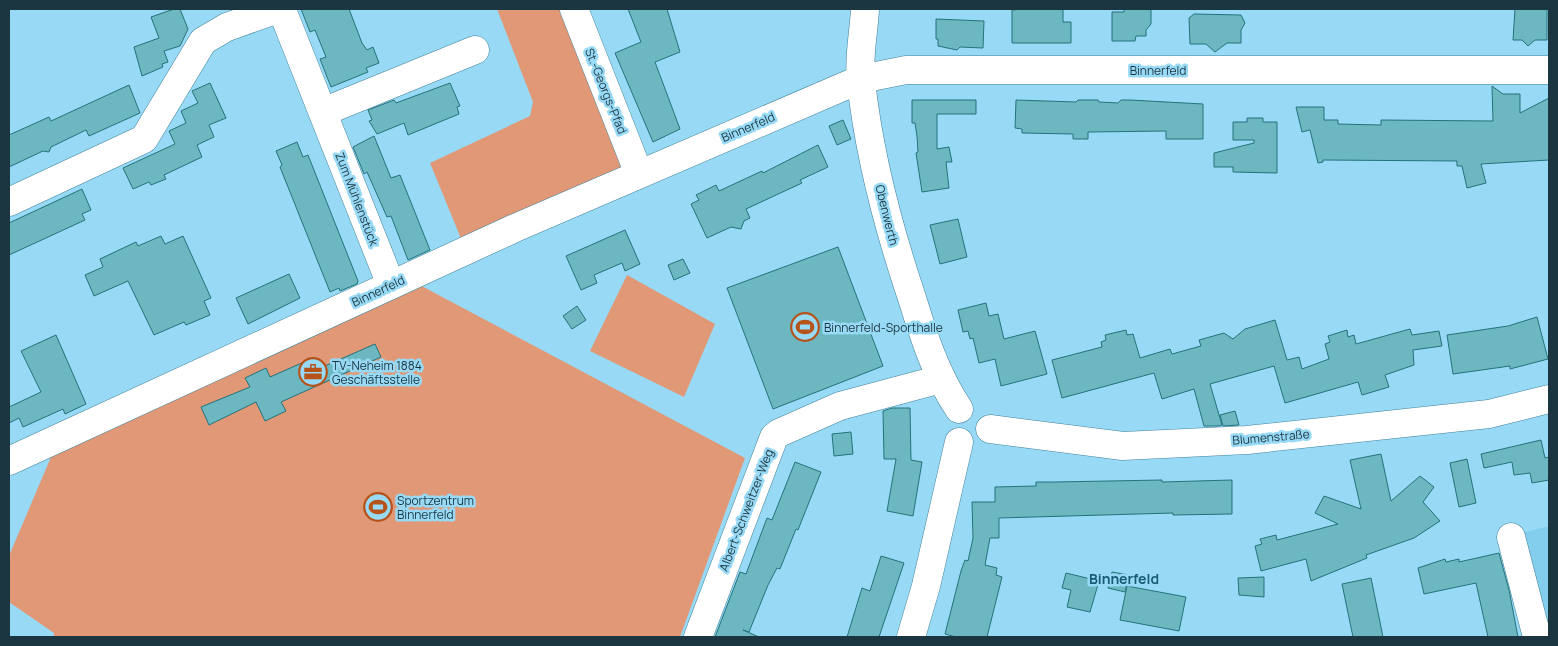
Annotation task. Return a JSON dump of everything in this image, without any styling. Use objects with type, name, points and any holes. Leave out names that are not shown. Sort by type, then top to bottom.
[{"type":"street","name":"Zum Mühlenstück","points":[[223,18],[275,9],[281,10],[391,286]]},
{"type":"street","name":"St.-Georgs-Pfad","points":[[574,9],[639,174]]},
{"type":"street","name":"Obenwerth","points":[[865,9],[860,79],[872,153],[888,228],[941,379],[959,409]]},
{"type":"street","points":[[9,202],[144,139],[199,46],[223,18]]},
{"type":"street","points":[[323,112],[475,50]]},
{"type":"street","name":"Binnerfeld","points":[[9,461],[639,174],[860,79],[906,70],[1549,70]]},
{"type":"street","name":"Albert-Schweitzer-Weg","points":[[698,637],[774,437],[840,406],[941,379]]},
{"type":"street","name":"Blumenstraße","points":[[990,429],[1123,446],[1247,440],[1488,414],[1549,399]]},
{"type":"street","points":[[966,406],[981,408],[990,421],[990,429],[982,442],[974,445],[959,442],[951,432],[951,419],[959,409],[966,406]]},
{"type":"street","points":[[911,637],[926,586],[959,442]]},
{"type":"street","points":[[1511,537],[1537,637]]},
{"type":"shaded area","points":[[497,9],[560,9],[588,80],[628,170],[462,241],[430,163],[530,116],[533,102]]},
{"type":"shaded area","points":[[627,275],[715,324],[684,397],[590,351]]},
{"type":"shaded area","name":"Sportzentrum Binnerfeld","points":[[416,283],[745,458],[680,637],[54,637],[54,633],[9,602],[9,556],[51,457]]},
{"type":"shaded area","points":[[1549,526],[1549,637],[1518,534]]},
{"type":"building","points":[[174,9],[180,9],[188,29],[180,46],[164,51],[168,62],[162,64],[163,67],[142,76],[134,47],[159,38],[151,17]]},
{"type":"building","points":[[301,9],[349,9],[362,43],[367,50],[373,47],[379,63],[366,68],[368,72],[331,87],[320,59],[326,57],[315,30],[310,32]]},
{"type":"building","points":[[628,9],[667,9],[680,52],[655,62],[680,129],[653,142],[615,53],[641,42]]},
{"type":"building","points":[[1063,9],[1063,22],[1071,22],[1071,43],[1012,43],[1012,10]]},
{"type":"building","points":[[1124,9],[1151,9],[1151,24],[1146,30],[1146,36],[1136,36],[1135,41],[1112,41],[1112,12],[1124,12]]},
{"type":"building","points":[[1515,9],[1547,9],[1547,40],[1535,40],[1528,46],[1522,40],[1513,40]]},
{"type":"building","points":[[1194,14],[1241,15],[1245,23],[1241,30],[1241,43],[1227,43],[1215,52],[1206,44],[1190,44],[1189,18]]},
{"type":"building","points":[[936,19],[984,21],[983,48],[960,47],[957,50],[938,46]]},
{"type":"building","points":[[210,83],[226,118],[209,125],[214,137],[197,145],[202,157],[164,175],[166,179],[151,185],[149,182],[133,189],[123,168],[175,144],[169,131],[186,123],[181,111],[198,103],[192,91]]},
{"type":"building","points":[[450,83],[460,106],[457,107],[459,114],[408,135],[404,123],[377,134],[369,121],[372,120],[368,110],[394,100],[396,103]]},
{"type":"building","points":[[129,85],[140,113],[89,136],[86,130],[51,147],[49,152],[43,151],[9,167],[9,135],[49,117],[51,121]]},
{"type":"building","points":[[1492,86],[1503,94],[1520,94],[1520,113],[1549,98],[1549,160],[1481,164],[1486,183],[1467,188],[1462,166],[1457,166],[1457,161],[1323,160],[1323,162],[1318,163],[1310,130],[1302,132],[1296,107],[1324,107],[1324,120],[1338,120],[1338,124],[1381,125],[1381,120],[1493,121]]},
{"type":"building","points":[[912,100],[976,100],[976,114],[937,114],[937,149],[949,147],[952,162],[946,162],[949,188],[922,192],[916,153],[918,152],[917,136],[915,123],[912,123]]},
{"type":"building","points":[[1016,100],[1076,102],[1078,100],[1098,100],[1099,102],[1118,103],[1121,100],[1130,100],[1203,104],[1203,139],[1166,139],[1166,131],[1088,132],[1088,139],[1073,139],[1073,134],[1022,133],[1022,129],[1015,128]]},
{"type":"building","points":[[1247,118],[1263,118],[1263,122],[1277,122],[1277,173],[1233,172],[1233,167],[1214,167],[1214,153],[1254,143],[1254,140],[1233,140],[1233,122],[1247,122]]},
{"type":"building","points":[[843,120],[851,139],[837,145],[829,126]]},
{"type":"building","points":[[374,136],[391,178],[400,175],[430,250],[408,260],[391,216],[387,217],[367,172],[364,174],[353,147]]},
{"type":"building","points":[[297,142],[303,157],[308,155],[358,281],[357,284],[340,291],[339,288],[330,292],[280,167],[282,165],[276,151]]},
{"type":"building","points":[[818,145],[828,167],[800,180],[802,183],[746,209],[750,218],[744,221],[741,229],[731,227],[707,238],[691,204],[699,200],[696,195],[716,185],[719,191],[762,171],[763,173]]},
{"type":"building","points":[[82,189],[91,210],[82,214],[85,220],[9,255],[9,223]]},
{"type":"building","points":[[958,219],[967,257],[940,264],[930,225]]},
{"type":"building","points":[[625,230],[640,264],[625,271],[622,263],[594,275],[597,283],[581,290],[566,256]]},
{"type":"building","points":[[161,236],[165,244],[183,236],[211,298],[204,301],[210,315],[186,325],[184,322],[154,335],[128,281],[94,296],[85,275],[103,267],[100,259],[136,242],[138,246]]},
{"type":"building","name":"Binnerfeld-Sporthalle","points":[[838,247],[883,366],[773,409],[727,288]]},
{"type":"building","points":[[683,259],[690,273],[674,280],[668,265]]},
{"type":"building","points":[[289,274],[300,298],[248,324],[236,298]]},
{"type":"building","points":[[986,303],[989,316],[998,314],[1004,339],[1035,331],[1047,374],[1001,386],[995,359],[979,363],[973,338],[970,339],[968,331],[963,332],[958,310]]},
{"type":"building","points":[[577,306],[586,320],[572,329],[563,316]]},
{"type":"building","points":[[1537,317],[1548,359],[1510,369],[1510,366],[1453,374],[1447,335],[1508,326]]},
{"type":"building","points":[[1275,320],[1287,360],[1299,357],[1302,369],[1329,359],[1325,344],[1330,342],[1328,336],[1347,330],[1348,337],[1354,335],[1356,344],[1410,329],[1412,335],[1439,331],[1442,346],[1413,350],[1414,365],[1385,375],[1389,387],[1362,395],[1358,382],[1285,403],[1274,366],[1210,384],[1222,425],[1218,426],[1204,426],[1194,389],[1162,399],[1154,373],[1062,398],[1052,360],[1102,347],[1101,342],[1106,340],[1105,335],[1126,330],[1127,335],[1133,334],[1140,358],[1170,349],[1172,354],[1201,346],[1199,340],[1224,333],[1233,339],[1245,329]]},
{"type":"building","points":[[56,335],[86,404],[65,414],[63,409],[23,427],[19,418],[9,423],[9,407],[41,392],[21,351]]},
{"type":"building","points":[[375,344],[381,357],[281,402],[286,411],[265,421],[256,402],[209,425],[201,407],[250,387],[245,378],[266,368],[270,377],[313,358],[318,369]]},
{"type":"building","points":[[892,408],[910,408],[911,460],[922,462],[913,516],[887,511],[896,459],[884,459],[883,411]]},
{"type":"building","points":[[1235,411],[1239,425],[1223,426],[1220,415]]},
{"type":"building","points":[[851,432],[853,454],[834,456],[832,434]]},
{"type":"building","points":[[1541,440],[1545,458],[1549,457],[1549,480],[1532,483],[1530,473],[1514,475],[1512,462],[1484,468],[1481,454]]},
{"type":"building","points":[[1381,454],[1391,501],[1420,476],[1434,487],[1423,502],[1440,521],[1414,538],[1366,555],[1367,558],[1311,581],[1306,559],[1261,571],[1255,546],[1262,544],[1260,539],[1276,535],[1277,540],[1338,524],[1315,513],[1324,496],[1361,509],[1350,460]]},
{"type":"building","points":[[1467,459],[1476,503],[1459,507],[1450,463]]},
{"type":"building","points":[[795,462],[821,472],[798,530],[796,529],[780,569],[777,568],[768,585],[749,632],[743,630],[759,637],[715,637],[740,572],[746,574],[767,518],[772,520]]},
{"type":"building","points":[[1162,480],[1162,482],[1232,480],[1232,514],[1173,515],[1173,513],[999,518],[999,538],[990,538],[985,565],[997,568],[996,575],[1002,577],[987,637],[956,637],[945,634],[961,571],[965,560],[968,561],[973,538],[972,502],[995,502],[995,487],[1036,486],[1036,482]]},
{"type":"building","points":[[1499,553],[1509,590],[1518,637],[1488,637],[1476,583],[1424,594],[1418,568],[1445,559],[1446,562],[1459,559],[1459,562]]},
{"type":"building","points":[[881,556],[904,563],[879,637],[847,637],[862,588],[870,591]]},
{"type":"building","points":[[1112,572],[1129,575],[1125,592],[1108,588]]},
{"type":"building","points":[[1066,573],[1099,581],[1090,612],[1067,607],[1071,590],[1062,588]]},
{"type":"building","points":[[1264,577],[1264,597],[1239,595],[1238,578]]},
{"type":"building","points":[[1371,578],[1383,637],[1353,637],[1342,584]]},
{"type":"building","points":[[1127,586],[1186,597],[1179,631],[1120,620]]},
{"type":"place","name":"Binnerfeld-Sporthalle","points":[[805,327]]},
{"type":"place","name":"TV-Neheim 1884 Geschäftsstelle","points":[[313,372]]},
{"type":"place","name":"Sportzentrum Binnerfeld","points":[[378,507]]},
{"type":"district","name":"Binnerfeld","points":[[1124,578]]}]
